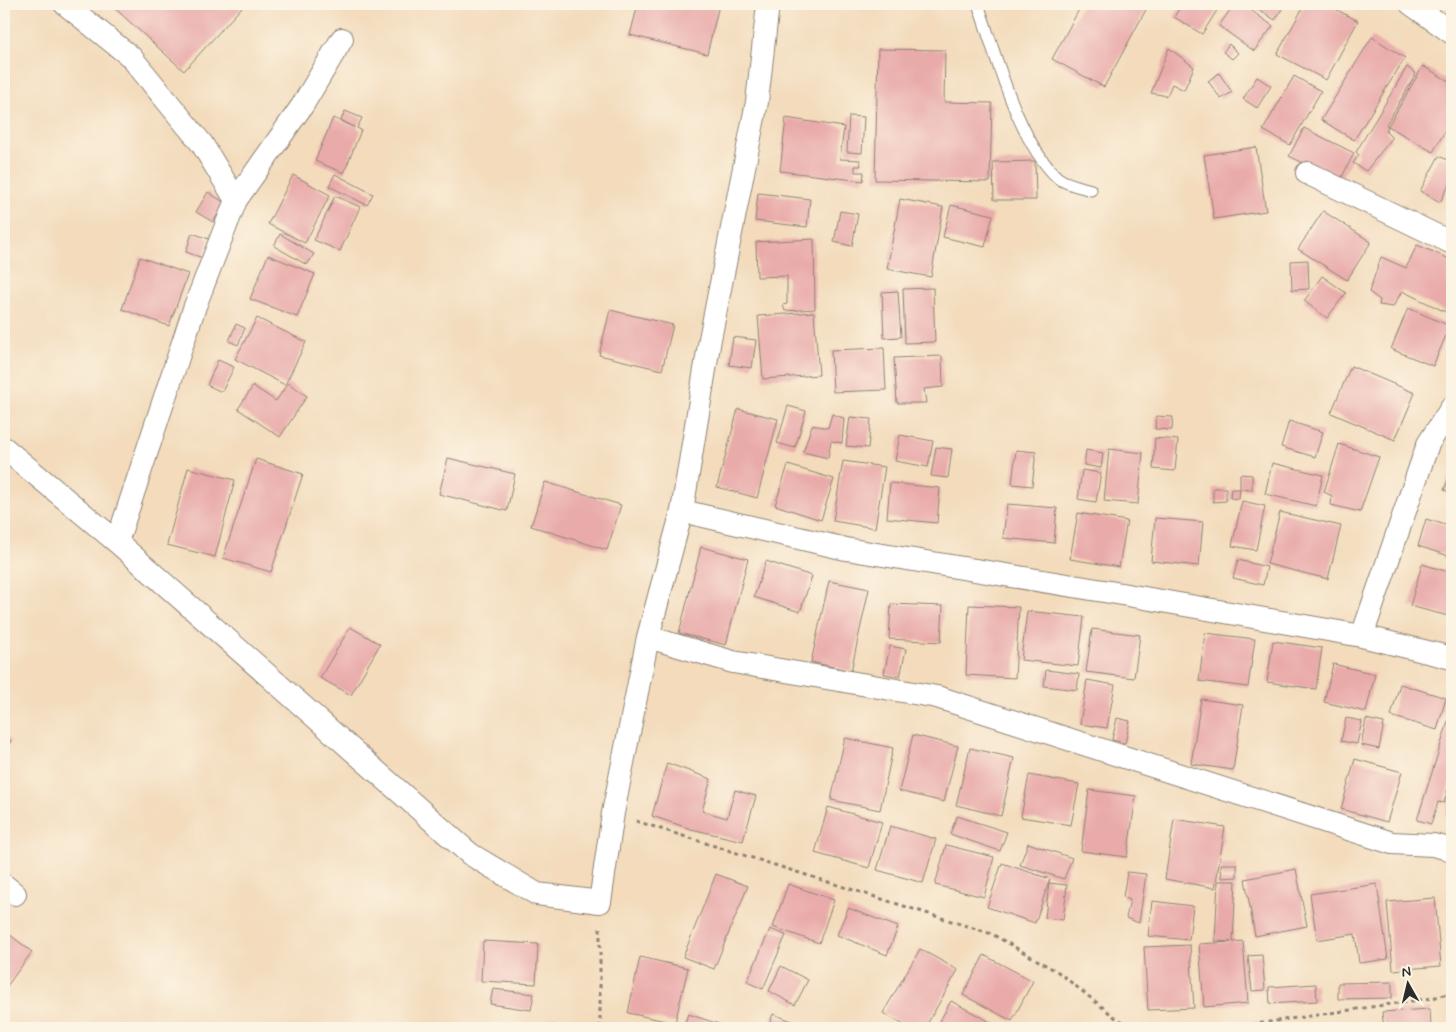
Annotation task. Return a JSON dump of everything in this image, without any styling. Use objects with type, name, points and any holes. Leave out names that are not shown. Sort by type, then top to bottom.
[{"type":"street","points":[[65,4],[131,57],[202,144],[236,200]]},
{"type":"street","points":[[4,448],[117,542],[470,854],[537,894],[600,902],[613,813],[648,637],[682,511],[710,339],[757,102],[768,4]]},
{"type":"street","points":[[1411,4],[1452,33]]},
{"type":"street","points":[[117,542],[194,306],[236,200],[302,106],[342,39]]},
{"type":"street","points":[[1307,173],[1452,243]]},
{"type":"street","points":[[1362,636],[1428,444],[1452,407]]},
{"type":"street","points":[[682,511],[846,549],[1116,593],[1362,636],[1452,658]]},
{"type":"street","points":[[648,637],[733,662],[937,697],[1392,843],[1452,848]]},
{"type":"lane","points":[[978,4],[1012,102],[1034,148],[1059,179],[1091,190]]},
{"type":"path","points":[[613,813],[992,934],[1058,972],[1116,1018],[1134,1028]]},
{"type":"path","points":[[600,902],[600,1028]]},
{"type":"path","points":[[1212,1028],[1270,1022],[1432,998],[1452,993]]},
{"type":"building","points":[[110,4],[238,4],[242,7],[184,71]]},
{"type":"building","points":[[638,4],[719,5],[707,54],[630,35]]},
{"type":"building","points":[[1082,4],[1149,4],[1104,87],[1052,59]]},
{"type":"building","points":[[1182,4],[1221,4],[1202,34],[1174,17]]},
{"type":"building","points":[[1234,4],[1242,4],[1273,26],[1254,51],[1219,26]]},
{"type":"building","points":[[1250,4],[1285,4],[1275,20]]},
{"type":"building","points":[[1305,4],[1326,4],[1358,21],[1326,80],[1277,54]]},
{"type":"building","points":[[1372,37],[1405,58],[1354,140],[1321,120]]},
{"type":"building","points":[[1229,44],[1238,53],[1232,59],[1223,52]]},
{"type":"building","points":[[1169,48],[1194,67],[1184,90],[1172,84],[1167,96],[1151,93]]},
{"type":"building","points":[[878,49],[945,50],[944,102],[992,103],[990,182],[875,180]]},
{"type":"building","points":[[1423,66],[1452,83],[1452,119],[1433,152],[1388,126]]},
{"type":"building","points":[[1407,67],[1416,74],[1386,125],[1388,126],[1386,132],[1392,138],[1366,171],[1353,163],[1359,155],[1356,152]]},
{"type":"building","points":[[1219,73],[1232,92],[1221,99],[1208,81]]},
{"type":"building","points":[[1294,76],[1321,91],[1290,145],[1263,130]]},
{"type":"building","points":[[1257,77],[1271,86],[1257,108],[1243,99]]},
{"type":"building","points":[[345,111],[362,118],[357,128],[361,130],[344,173],[315,161],[333,118],[354,127],[341,120]]},
{"type":"building","points":[[849,116],[864,117],[862,153],[847,152]]},
{"type":"building","points":[[786,118],[844,127],[840,159],[860,160],[861,166],[855,166],[855,172],[864,172],[863,181],[780,171]]},
{"type":"building","points":[[1304,128],[1354,153],[1340,181],[1289,156]]},
{"type":"building","points":[[1256,147],[1266,211],[1214,219],[1204,155]]},
{"type":"building","points":[[1439,156],[1452,162],[1452,180],[1440,202],[1420,191]]},
{"type":"building","points":[[1035,161],[1036,200],[994,200],[993,162]]},
{"type":"building","points":[[335,174],[373,194],[367,205],[329,186]]},
{"type":"building","points":[[293,175],[330,195],[305,243],[268,224]]},
{"type":"building","points":[[208,192],[225,203],[213,222],[196,212]]},
{"type":"building","points":[[758,193],[810,199],[807,227],[755,221]]},
{"type":"building","points":[[335,196],[360,207],[340,251],[314,240]]},
{"type":"building","points":[[900,199],[943,207],[931,277],[887,269]]},
{"type":"building","points":[[951,205],[993,215],[985,247],[943,237]]},
{"type":"building","points":[[840,211],[858,214],[852,246],[834,242]]},
{"type":"building","points":[[1323,211],[1371,242],[1347,280],[1298,249]]},
{"type":"building","points":[[192,233],[209,239],[203,258],[186,252]]},
{"type":"building","points":[[280,234],[314,254],[307,265],[274,246]]},
{"type":"building","points":[[814,239],[815,309],[785,311],[783,305],[787,304],[787,276],[757,277],[756,242]]},
{"type":"building","points":[[1417,245],[1452,260],[1452,315],[1402,291],[1393,307],[1379,305],[1380,300],[1369,292],[1381,257],[1406,268]]},
{"type":"building","points":[[268,255],[315,274],[297,317],[250,299]]},
{"type":"building","points":[[140,257],[188,274],[169,326],[122,309]]},
{"type":"building","points":[[1308,260],[1309,289],[1292,290],[1291,261]]},
{"type":"building","points":[[1322,276],[1346,293],[1327,318],[1304,301]]},
{"type":"building","points":[[933,288],[935,342],[905,343],[903,289]]},
{"type":"building","points":[[898,291],[901,337],[884,338],[882,292]]},
{"type":"building","points":[[1408,308],[1450,326],[1433,366],[1391,349]]},
{"type":"building","points":[[610,310],[673,325],[662,370],[599,355]]},
{"type":"building","points":[[814,312],[819,375],[763,379],[758,316]]},
{"type":"building","points":[[257,318],[306,342],[285,385],[235,359]]},
{"type":"building","points":[[236,324],[245,328],[238,345],[229,341]]},
{"type":"building","points":[[733,337],[756,340],[752,368],[729,365]]},
{"type":"building","points":[[884,348],[886,390],[833,392],[831,350]]},
{"type":"building","points":[[942,356],[943,387],[924,389],[926,403],[897,403],[894,358]]},
{"type":"building","points":[[218,360],[234,367],[222,392],[207,385]]},
{"type":"building","points":[[1351,366],[1415,393],[1395,440],[1331,413]]},
{"type":"building","points":[[288,383],[307,396],[280,437],[238,409],[253,386],[276,401]]},
{"type":"building","points":[[788,406],[806,411],[795,448],[777,443]]},
{"type":"building","points":[[738,409],[778,419],[757,498],[717,487]]},
{"type":"building","points":[[832,414],[844,418],[842,443],[831,441],[828,458],[803,452],[812,425],[828,428]]},
{"type":"building","points":[[1156,416],[1173,417],[1172,430],[1155,429]]},
{"type":"building","points":[[850,417],[871,419],[868,448],[846,446]]},
{"type":"building","points":[[1289,421],[1323,432],[1315,457],[1281,447]]},
{"type":"building","points":[[900,435],[933,441],[928,467],[895,461]]},
{"type":"building","points":[[1155,438],[1178,440],[1175,471],[1153,469]]},
{"type":"building","points":[[1339,444],[1379,457],[1360,512],[1331,505],[1332,496],[1324,492]]},
{"type":"building","points":[[936,447],[952,449],[948,478],[931,476]]},
{"type":"building","points":[[1109,449],[1143,453],[1138,504],[1104,501]]},
{"type":"building","points":[[1016,450],[1036,452],[1032,486],[1012,484]]},
{"type":"building","points":[[1086,450],[1103,453],[1101,468],[1084,465]]},
{"type":"building","points":[[448,458],[515,474],[507,511],[439,494]]},
{"type":"building","points":[[256,459],[303,474],[271,572],[223,558]]},
{"type":"building","points":[[843,461],[885,467],[875,528],[833,521]]},
{"type":"building","points":[[1272,463],[1323,475],[1316,506],[1265,494]]},
{"type":"building","points":[[788,465],[834,479],[821,520],[775,505]]},
{"type":"building","points":[[188,468],[235,480],[215,557],[167,545]]},
{"type":"building","points":[[1082,470],[1101,473],[1096,502],[1078,499]]},
{"type":"building","points":[[1452,470],[1452,493],[1444,490]]},
{"type":"building","points":[[1240,474],[1252,475],[1252,490],[1240,489]]},
{"type":"building","points":[[545,482],[621,505],[607,550],[531,526]]},
{"type":"building","points":[[890,483],[940,488],[937,523],[887,518]]},
{"type":"building","points":[[1213,488],[1226,488],[1226,501],[1213,502]]},
{"type":"building","points":[[1231,489],[1240,489],[1239,499],[1230,498]]},
{"type":"building","points":[[1242,501],[1265,506],[1256,550],[1232,546]]},
{"type":"building","points":[[1007,504],[1057,508],[1054,543],[1003,538]]},
{"type":"building","points":[[1280,512],[1341,526],[1328,579],[1267,564]]},
{"type":"building","points":[[1078,513],[1127,521],[1119,567],[1070,559]]},
{"type":"building","points":[[1155,518],[1203,522],[1199,566],[1151,561]]},
{"type":"building","points":[[1426,519],[1452,527],[1452,557],[1418,546]]},
{"type":"building","points":[[701,547],[748,559],[726,645],[679,633]]},
{"type":"building","points":[[1238,560],[1267,567],[1263,585],[1233,578]]},
{"type":"building","points":[[766,561],[812,576],[800,612],[754,597]]},
{"type":"building","points":[[1422,564],[1452,573],[1452,617],[1410,606]]},
{"type":"building","points":[[829,581],[869,589],[851,671],[811,662]]},
{"type":"building","points":[[891,604],[943,606],[941,642],[889,639]]},
{"type":"building","points":[[969,605],[1019,607],[1015,678],[966,675]]},
{"type":"building","points":[[1027,611],[1084,617],[1078,666],[1021,660]]},
{"type":"building","points":[[350,627],[380,644],[351,695],[320,678]]},
{"type":"building","points":[[1092,629],[1140,635],[1134,678],[1086,672]]},
{"type":"building","points":[[1205,633],[1255,639],[1248,687],[1199,681]]},
{"type":"building","points":[[1273,641],[1322,648],[1316,689],[1267,682]]},
{"type":"building","points":[[890,646],[906,649],[900,677],[884,674]]},
{"type":"building","points":[[1333,664],[1375,674],[1366,712],[1324,702]]},
{"type":"building","points":[[1046,670],[1079,674],[1077,690],[1044,686]]},
{"type":"building","points":[[1087,680],[1115,685],[1107,728],[1080,724]]},
{"type":"building","points":[[1400,684],[1446,698],[1437,730],[1391,716]]},
{"type":"building","points":[[1201,699],[1243,705],[1233,770],[1191,764]]},
{"type":"building","points":[[1452,709],[1452,775],[1444,803],[1438,802],[1431,824],[1417,820]]},
{"type":"building","points":[[1117,718],[1130,721],[1125,743],[1112,740]]},
{"type":"building","points":[[1346,718],[1362,721],[1357,744],[1341,741]]},
{"type":"building","points":[[1366,719],[1384,723],[1379,749],[1361,745]]},
{"type":"building","points":[[4,735],[11,741],[4,750]]},
{"type":"building","points":[[913,735],[958,746],[944,802],[899,791]]},
{"type":"building","points":[[845,738],[893,748],[880,810],[831,800]]},
{"type":"building","points":[[970,748],[1014,758],[1001,816],[956,805]]},
{"type":"building","points":[[1355,759],[1402,772],[1387,822],[1341,809]]},
{"type":"building","points":[[667,763],[711,779],[702,811],[727,818],[735,790],[756,796],[743,841],[691,829],[652,816]]},
{"type":"building","points":[[1029,775],[1079,784],[1071,825],[1021,817]]},
{"type":"building","points":[[1089,790],[1136,796],[1127,857],[1081,851]]},
{"type":"building","points":[[1452,791],[1452,816],[1446,815]]},
{"type":"building","points":[[828,807],[882,822],[869,868],[815,853]]},
{"type":"building","points":[[957,816],[1007,832],[1000,851],[950,834]]},
{"type":"building","points":[[1174,819],[1225,827],[1215,888],[1165,879]]},
{"type":"building","points":[[890,826],[936,839],[923,883],[877,870]]},
{"type":"building","points":[[1028,843],[1072,858],[1064,879],[1020,865]]},
{"type":"building","points":[[946,845],[994,857],[984,897],[935,885]]},
{"type":"building","points":[[1002,863],[1050,879],[1035,923],[987,907]]},
{"type":"building","points":[[1221,864],[1237,864],[1237,877],[1222,878]]},
{"type":"building","points":[[1296,869],[1307,926],[1255,936],[1245,879]]},
{"type":"building","points":[[1127,872],[1146,874],[1139,923],[1126,918],[1130,900],[1123,897]]},
{"type":"building","points":[[716,874],[748,886],[714,969],[683,957]]},
{"type":"building","points":[[1218,881],[1236,881],[1233,942],[1243,941],[1248,1003],[1204,1007],[1199,944],[1231,942],[1215,941]]},
{"type":"building","points":[[1049,883],[1067,885],[1063,920],[1045,918]]},
{"type":"building","points":[[788,884],[834,900],[819,943],[773,927]]},
{"type":"building","points":[[1377,884],[1388,959],[1359,963],[1355,934],[1317,940],[1310,894]]},
{"type":"building","points":[[1435,898],[1441,966],[1393,970],[1387,902]]},
{"type":"building","points":[[1152,901],[1193,906],[1189,940],[1148,936]]},
{"type":"building","points":[[848,908],[898,927],[887,955],[837,935]]},
{"type":"building","points":[[770,929],[786,935],[763,989],[747,982]]},
{"type":"building","points":[[4,930],[32,952],[4,990]]},
{"type":"building","points":[[483,941],[538,944],[536,984],[481,981]]},
{"type":"building","points":[[1190,945],[1194,1008],[1148,1010],[1144,947]]},
{"type":"building","points":[[920,949],[958,970],[925,1028],[909,1028],[883,1013]]},
{"type":"building","points":[[984,955],[1033,981],[1012,1021],[963,995]]},
{"type":"building","points":[[1262,955],[1265,990],[1252,991],[1248,956]]},
{"type":"building","points":[[640,957],[688,968],[675,1023],[628,1013]]},
{"type":"building","points":[[781,966],[808,980],[795,1005],[769,991]]},
{"type":"building","points":[[1392,982],[1392,998],[1338,999],[1338,983]]},
{"type":"building","points":[[1316,984],[1317,1001],[1270,1004],[1269,987]]},
{"type":"building","points":[[493,989],[534,994],[531,1010],[490,1004]]},
{"type":"building","points":[[951,1001],[994,1024],[992,1028],[936,1028]]},
{"type":"building","points":[[1430,1009],[1431,1027],[1384,1028],[1382,1012]]},
{"type":"building","points":[[688,1014],[722,1025],[721,1028],[683,1028]]},
{"type":"building","points":[[773,1014],[811,1028],[768,1028]]},
{"type":"building","points":[[555,1025],[555,1028],[518,1028],[518,1027]]}]
